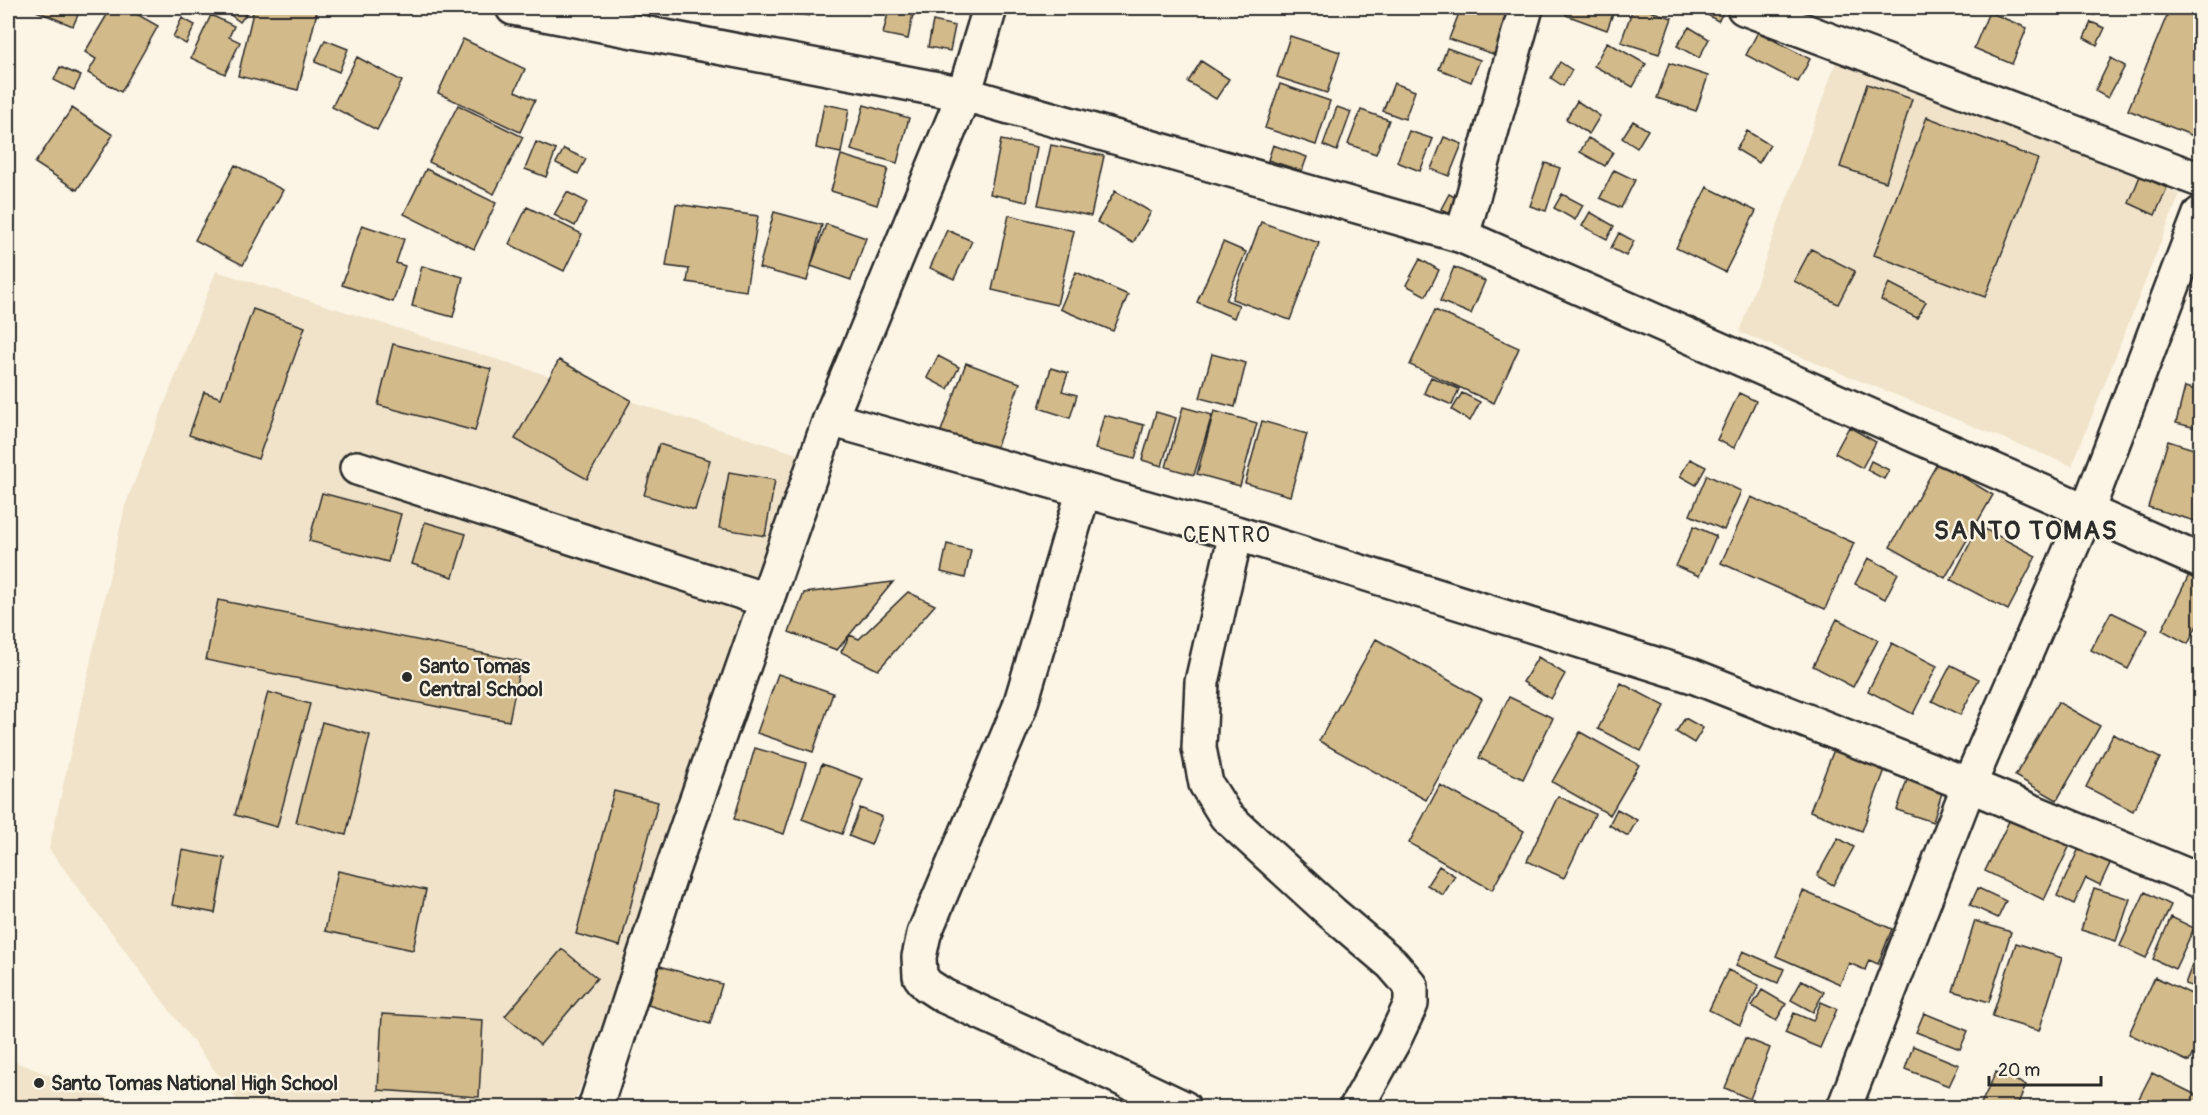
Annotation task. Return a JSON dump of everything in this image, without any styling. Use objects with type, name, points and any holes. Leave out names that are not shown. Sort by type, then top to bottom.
[{"type":"street","points":[[513,8],[964,94],[1462,236],[2200,561]]},
{"type":"street","points":[[595,1107],[674,864],[830,419],[964,94],[990,8]]},
{"type":"street","points":[[1462,236],[1526,8]]},
{"type":"street","points":[[1744,8],[2200,180]]},
{"type":"street","points":[[1844,1107],[1968,785],[2087,511],[2200,214]]},
{"type":"street","points":[[830,419],[1236,533],[1693,676],[1968,785],[2200,881]]},
{"type":"street","points":[[357,468],[766,600]]},
{"type":"street","points":[[1084,490],[1019,709],[924,934],[919,957],[920,976],[927,985],[944,996],[1184,1107]]},
{"type":"street","points":[[1236,533],[1202,682],[1199,748],[1206,784],[1226,816],[1332,913],[1392,964],[1411,986],[1411,1004],[1394,1040],[1356,1107]]},
{"type":"shaded area","points":[[1837,59],[2180,194],[2072,466],[1739,332]]},
{"type":"shaded area","name":"Santo Tomas Central School","points":[[216,271],[801,455],[637,949],[572,1107],[242,1107],[49,849],[125,506]]},
{"type":"shaded area","name":"Santo Tomas National High School","points":[[8,1059],[132,1107],[8,1107]]},
{"type":"building","points":[[29,8],[81,8],[73,26]]},
{"type":"building","points":[[111,8],[126,8],[158,26],[121,92],[88,73],[96,59],[85,52]]},
{"type":"building","points":[[232,8],[250,9],[240,22],[228,13]]},
{"type":"building","points":[[254,8],[300,8],[317,12],[298,90],[238,76]]},
{"type":"building","points":[[787,8],[812,8],[809,16],[786,11]]},
{"type":"building","points":[[1461,8],[1526,8],[1508,59],[1449,39]]},
{"type":"building","points":[[1569,8],[1615,8],[1607,30],[1566,15]]},
{"type":"building","points":[[1633,8],[1641,8],[1672,18],[1659,54],[1621,42]]},
{"type":"building","points":[[1695,8],[1716,8],[1724,12],[1718,21]]},
{"type":"building","points":[[2069,8],[2097,8],[2095,15]]},
{"type":"building","points":[[2170,8],[2200,8],[2200,125],[2196,137],[2128,110]]},
{"type":"building","points":[[889,9],[913,14],[908,39],[883,34]]},
{"type":"building","points":[[1989,12],[2027,28],[2012,64],[1974,48]]},
{"type":"building","points":[[211,15],[234,26],[229,37],[240,42],[225,74],[191,58]]},
{"type":"building","points":[[182,18],[195,25],[186,44],[173,37]]},
{"type":"building","points":[[933,21],[955,26],[950,51],[928,47]]},
{"type":"building","points":[[2091,22],[2105,28],[2097,45],[2084,38]]},
{"type":"building","points":[[1689,27],[1709,39],[1699,58],[1677,46]]},
{"type":"building","points":[[1758,32],[1810,59],[1798,82],[1746,55]]},
{"type":"building","points":[[1290,36],[1340,52],[1327,93],[1277,77]]},
{"type":"building","points":[[463,39],[525,69],[515,91],[535,100],[520,132],[438,93]]},
{"type":"building","points":[[325,40],[348,49],[339,72],[315,62]]},
{"type":"building","points":[[1607,42],[1646,64],[1633,87],[1594,66]]},
{"type":"building","points":[[1447,48],[1480,60],[1471,82],[1439,69]]},
{"type":"building","points":[[357,57],[402,81],[377,130],[332,107]]},
{"type":"building","points":[[2111,58],[2125,66],[2108,98],[2095,91]]},
{"type":"building","points":[[1201,61],[1229,79],[1216,99],[1188,82]]},
{"type":"building","points":[[1560,62],[1572,70],[1563,86],[1551,78]]},
{"type":"building","points":[[1669,63],[1708,76],[1696,111],[1657,98]]},
{"type":"building","points":[[60,67],[81,76],[74,90],[54,80]]},
{"type":"building","points":[[1394,83],[1415,91],[1405,119],[1383,111]]},
{"type":"building","points":[[1280,84],[1330,101],[1316,145],[1265,128]]},
{"type":"building","points":[[1867,84],[1912,99],[1886,182],[1840,167]]},
{"type":"building","points":[[1577,101],[1600,116],[1589,134],[1566,119]]},
{"type":"building","points":[[824,104],[849,109],[841,153],[816,148]]},
{"type":"building","points":[[458,105],[523,137],[494,194],[429,162]]},
{"type":"building","points":[[864,105],[909,118],[897,163],[851,150]]},
{"type":"building","points":[[1337,107],[1351,112],[1337,151],[1323,145]]},
{"type":"building","points":[[72,108],[113,135],[77,190],[35,163]]},
{"type":"building","points":[[1361,110],[1389,120],[1376,154],[1348,144]]},
{"type":"building","points":[[1927,117],[2038,159],[1985,297],[1874,255]]},
{"type":"building","points":[[1633,121],[1648,130],[1637,148],[1622,138]]},
{"type":"building","points":[[1409,131],[1433,139],[1420,171],[1397,162]]},
{"type":"building","points":[[1747,131],[1770,145],[1759,163],[1736,149]]},
{"type":"building","points":[[1444,137],[1462,144],[1449,176],[1431,169]]},
{"type":"building","points":[[1588,138],[1613,152],[1605,166],[1580,152]]},
{"type":"building","points":[[1001,140],[1037,147],[1027,202],[990,194]]},
{"type":"building","points":[[536,142],[556,150],[546,177],[525,169]]},
{"type":"building","points":[[1051,145],[1104,156],[1091,216],[1038,205]]},
{"type":"building","points":[[1273,145],[1307,157],[1302,171],[1268,160]]},
{"type":"building","points":[[564,149],[586,159],[578,174],[556,163]]},
{"type":"building","points":[[841,155],[888,169],[877,205],[831,191]]},
{"type":"building","points":[[1545,163],[1560,168],[1546,211],[1530,206]]},
{"type":"building","points":[[235,165],[283,190],[243,265],[195,240]]},
{"type":"building","points":[[426,169],[496,203],[474,249],[404,214]]},
{"type":"building","points":[[1614,170],[1635,180],[1621,208],[1600,198]]},
{"type":"building","points":[[2140,176],[2167,188],[2155,215],[2129,203]]},
{"type":"building","points":[[1707,187],[1756,211],[1725,272],[1676,248]]},
{"type":"building","points":[[1115,191],[1151,212],[1133,243],[1097,222]]},
{"type":"building","points":[[567,192],[587,202],[575,226],[554,215]]},
{"type":"building","points":[[1449,194],[1460,200],[1452,215],[1441,209]]},
{"type":"building","points":[[1562,194],[1583,205],[1575,220],[1554,208]]},
{"type":"building","points":[[676,204],[758,216],[746,291],[687,282],[689,269],[666,266]]},
{"type":"building","points":[[527,207],[582,234],[564,271],[509,244]]},
{"type":"building","points":[[774,212],[822,225],[807,281],[759,268]]},
{"type":"building","points":[[1590,212],[1614,226],[1607,239],[1582,226]]},
{"type":"building","points":[[1009,215],[1074,231],[1057,305],[992,290]]},
{"type":"building","points":[[1261,222],[1319,243],[1290,320],[1232,299]]},
{"type":"building","points":[[826,224],[866,238],[851,280],[811,266]]},
{"type":"building","points":[[362,225],[404,239],[396,263],[405,266],[393,302],[342,285]]},
{"type":"building","points":[[947,230],[972,241],[954,279],[930,268]]},
{"type":"building","points":[[1619,233],[1634,241],[1626,256],[1611,248]]},
{"type":"building","points":[[1223,242],[1246,252],[1226,300],[1239,305],[1234,318],[1197,302]]},
{"type":"building","points":[[1811,249],[1855,271],[1838,304],[1794,281]]},
{"type":"building","points":[[1420,259],[1439,270],[1426,296],[1406,285]]},
{"type":"building","points":[[422,266],[463,277],[453,317],[412,306]]},
{"type":"building","points":[[1454,267],[1485,281],[1471,314],[1440,301]]},
{"type":"building","points":[[1076,272],[1128,295],[1113,331],[1060,309]]},
{"type":"building","points":[[1889,283],[1926,302],[1917,318],[1881,300]]},
{"type":"building","points":[[253,309],[305,327],[258,459],[189,435],[204,392],[221,398]]},
{"type":"building","points":[[1435,310],[1519,348],[1494,403],[1410,365]]},
{"type":"building","points":[[393,344],[491,369],[475,431],[378,405]]},
{"type":"building","points":[[1212,354],[1246,363],[1235,407],[1200,398]]},
{"type":"building","points":[[938,356],[959,367],[948,389],[927,378]]},
{"type":"building","points":[[559,360],[631,400],[587,479],[515,439]]},
{"type":"building","points":[[966,363],[1020,383],[991,462],[937,442]]},
{"type":"building","points":[[1051,368],[1068,373],[1062,391],[1077,395],[1070,418],[1039,408]]},
{"type":"building","points":[[1431,377],[1459,389],[1452,405],[1424,393]]},
{"type":"building","points":[[2185,387],[2200,391],[2200,429],[2176,423]]},
{"type":"building","points":[[1462,393],[1480,402],[1470,421],[1452,410]]},
{"type":"building","points":[[1739,393],[1756,401],[1734,448],[1717,440]]},
{"type":"building","points":[[1183,407],[1212,415],[1194,475],[1166,467]]},
{"type":"building","points":[[1214,411],[1257,423],[1240,486],[1197,474]]},
{"type":"building","points":[[1156,412],[1176,418],[1162,466],[1142,460]]},
{"type":"building","points":[[1104,415],[1144,425],[1135,459],[1095,449]]},
{"type":"building","points":[[1262,421],[1307,434],[1290,496],[1245,483]]},
{"type":"building","points":[[1849,427],[1876,442],[1862,468],[1835,453]]},
{"type":"building","points":[[2168,441],[2200,451],[2200,504],[2195,521],[2148,507]]},
{"type":"building","points":[[659,444],[710,460],[695,510],[644,495]]},
{"type":"building","points":[[1690,459],[1706,467],[1696,485],[1680,476]]},
{"type":"building","points":[[1871,461],[1889,470],[1884,479],[1867,470]]},
{"type":"building","points":[[1938,462],[1993,495],[1945,578],[1890,547]]},
{"type":"building","points":[[729,472],[775,480],[765,536],[719,528]]},
{"type":"building","points":[[1707,475],[1741,491],[1724,530],[1690,515]]},
{"type":"building","points":[[322,493],[401,514],[388,562],[309,541]]},
{"type":"building","points":[[1751,497],[1854,543],[1825,609],[1721,563]]},
{"type":"building","points":[[425,522],[466,534],[453,577],[412,564]]},
{"type":"building","points":[[1694,526],[1716,536],[1699,576],[1676,566]]},
{"type":"building","points":[[1979,526],[2036,556],[2008,610],[1951,580]]},
{"type":"building","points":[[947,544],[971,550],[965,578],[941,572]]},
{"type":"building","points":[[1868,558],[1898,573],[1885,599],[1855,584]]},
{"type":"building","points":[[2190,573],[2200,578],[2200,619],[2188,644],[2162,630]]},
{"type":"building","points":[[893,582],[837,650],[789,632],[804,593]]},
{"type":"building","points":[[908,592],[935,605],[878,670],[841,652],[850,635],[859,639]]},
{"type":"building","points":[[218,600],[521,661],[509,721],[206,660]]},
{"type":"building","points":[[2111,612],[2148,630],[2128,669],[2091,650]]},
{"type":"building","points":[[1837,619],[1878,640],[1853,687],[1813,666]]},
{"type":"building","points":[[1376,639],[1482,699],[1426,800],[1319,741]]},
{"type":"building","points":[[1892,643],[1937,666],[1913,714],[1868,691]]},
{"type":"building","points":[[1538,657],[1565,674],[1551,699],[1523,682]]},
{"type":"building","points":[[1951,665],[1979,679],[1960,715],[1932,701]]},
{"type":"building","points":[[778,674],[833,693],[813,752],[757,733]]},
{"type":"building","points":[[1621,683],[1665,706],[1641,751],[1598,729]]},
{"type":"building","points":[[268,692],[310,704],[277,827],[235,815]]},
{"type":"building","points":[[1509,697],[1553,718],[1523,779],[1479,758]]},
{"type":"building","points":[[2058,702],[2100,726],[2057,800],[2015,776]]},
{"type":"building","points":[[1685,718],[1703,728],[1694,743],[1676,732]]},
{"type":"building","points":[[322,722],[370,735],[346,835],[296,822]]},
{"type":"building","points":[[1580,732],[1639,765],[1610,815],[1552,782]]},
{"type":"building","points":[[2113,734],[2160,758],[2133,811],[2086,787]]},
{"type":"building","points":[[1835,747],[1886,767],[1862,831],[1810,811]]},
{"type":"building","points":[[755,748],[806,763],[784,834],[734,819]]},
{"type":"building","points":[[822,764],[863,779],[842,834],[802,819]]},
{"type":"building","points":[[1910,771],[1945,783],[1933,822],[1897,810]]},
{"type":"building","points":[[1440,785],[1524,831],[1492,890],[1409,843]]},
{"type":"building","points":[[614,791],[658,802],[620,946],[576,934]]},
{"type":"building","points":[[1558,796],[1595,814],[1564,878],[1527,861]]},
{"type":"building","points":[[860,808],[882,817],[871,845],[849,836]]},
{"type":"building","points":[[1617,809],[1637,820],[1628,836],[1609,825]]},
{"type":"building","points":[[2012,815],[2071,843],[2044,900],[1985,871]]},
{"type":"building","points":[[1838,838],[1854,847],[1833,885],[1817,876]]},
{"type":"building","points":[[2081,844],[2112,859],[2100,885],[2086,878],[2074,904],[2057,896]]},
{"type":"building","points":[[182,850],[225,858],[215,913],[172,905]]},
{"type":"building","points":[[1439,866],[1455,876],[1443,895],[1427,885]]},
{"type":"building","points":[[338,871],[426,890],[413,950],[325,931]]},
{"type":"building","points":[[1978,888],[2006,901],[1998,918],[1970,905]]},
{"type":"building","points":[[2094,888],[2130,899],[2116,941],[2081,930]]},
{"type":"building","points":[[1803,891],[1892,929],[1878,964],[1869,960],[1865,970],[1849,963],[1840,984],[1776,956]]},
{"type":"building","points":[[2145,892],[2171,905],[2146,958],[2120,946]]},
{"type":"building","points":[[2171,917],[2194,928],[2175,969],[2153,959]]},
{"type":"building","points":[[1975,921],[2011,932],[1989,1002],[1953,991]]},
{"type":"building","points":[[2016,943],[2062,958],[2039,1031],[1992,1017]]},
{"type":"building","points":[[562,949],[597,978],[540,1045],[505,1016]]},
{"type":"building","points":[[1743,951],[1784,969],[1778,983],[1736,965]]},
{"type":"building","points":[[2195,957],[2200,959],[2200,989],[2185,984]]},
{"type":"building","points":[[660,966],[722,984],[710,1024],[648,1005]]},
{"type":"building","points":[[1728,970],[1759,985],[1740,1025],[1709,1010]]},
{"type":"building","points":[[2155,977],[2200,998],[2200,1037],[2189,1062],[2129,1034]]},
{"type":"building","points":[[1802,980],[1824,992],[1813,1012],[1791,1000]]},
{"type":"building","points":[[1762,990],[1786,1004],[1776,1021],[1752,1006]]},
{"type":"building","points":[[1821,1002],[1837,1009],[1820,1048],[1785,1033],[1794,1013],[1813,1021]]},
{"type":"building","points":[[1924,1013],[1968,1031],[1960,1049],[1916,1032]]},
{"type":"building","points":[[382,1014],[483,1020],[479,1097],[378,1090]]},
{"type":"building","points":[[1745,1038],[1770,1048],[1750,1099],[1725,1088]]},
{"type":"building","points":[[1913,1046],[1959,1065],[1949,1086],[1905,1069]]},
{"type":"building","points":[[1996,1072],[2026,1085],[2016,1108],[1979,1108]]},
{"type":"building","points":[[2152,1073],[2200,1097],[2200,1108],[2134,1108]]},
{"type":"building","points":[[1941,1100],[1957,1108],[1937,1108]]},
{"type":"place","name":"Santo Tomas Central School","points":[[407,677]]},
{"type":"place","name":"Santo Tomas National High School","points":[[39,1083]]},
{"type":"district","name":"SANTO TOMAS","points":[[2026,530]]},
{"type":"district","name":"CENTRO","points":[[1227,534]]}]
